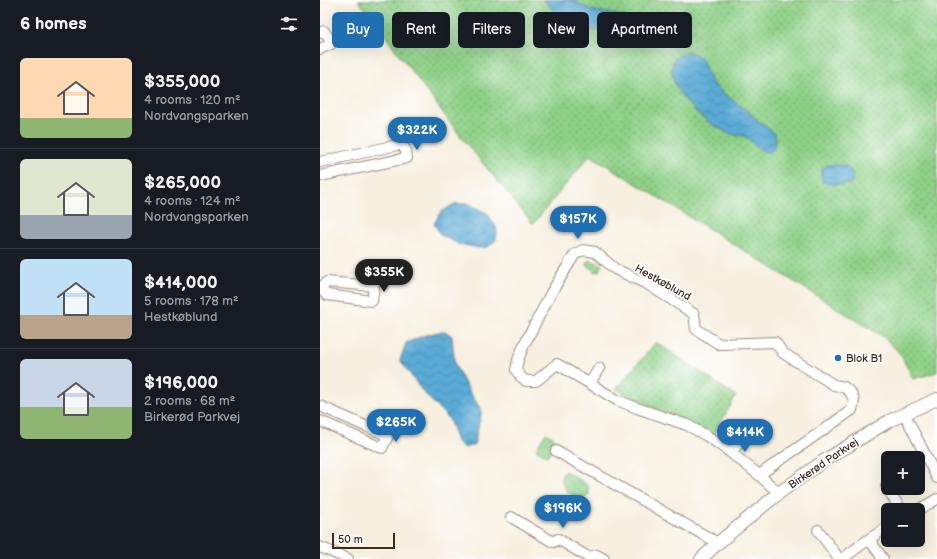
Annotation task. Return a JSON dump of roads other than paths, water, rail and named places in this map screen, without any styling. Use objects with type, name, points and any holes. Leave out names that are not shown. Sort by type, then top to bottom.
[{"type":"street","points":[[320,33],[324,31],[331,44],[320,49]]},
{"type":"street","points":[[320,162],[402,144],[407,158],[320,176]]},
{"type":"street","name":"Hestkøblund","points":[[759,475],[852,410],[854,400],[851,393],[844,387],[834,385],[783,353],[775,342],[720,344],[696,328],[694,314],[647,284],[615,270],[595,252],[583,250],[575,254],[551,293],[524,345],[516,370],[520,376],[526,381],[536,381],[557,364],[617,400],[630,406],[687,425],[707,436],[730,452],[779,493]]},
{"type":"street","points":[[327,282],[374,286],[372,301],[327,296],[320,289],[327,282]]},
{"type":"street","points":[[590,383],[599,368]]},
{"type":"street","name":"Birkerød Parkvej","points":[[701,559],[718,543],[779,493],[825,460],[889,421],[937,399]]},
{"type":"street","points":[[320,406],[388,436],[382,448],[320,421]]},
{"type":"street","points":[[904,413],[937,478]]},
{"type":"street","points":[[730,452],[745,438]]},
{"type":"street","points":[[556,451],[718,543]]},
{"type":"street","points":[[925,506],[937,499]]},
{"type":"street","points":[[511,516],[553,542],[558,539],[588,558],[597,555],[604,559]]},
{"type":"street","points":[[818,530],[841,559],[881,531]]},
{"type":"street","points":[[869,539],[883,559]]},
{"type":"street","points":[[320,547],[348,559]]},
{"type":"water","points":[[544,0],[572,0],[591,10],[602,12],[597,12],[597,31],[595,31],[589,29],[589,12],[555,12]]},
{"type":"water","points":[[687,52],[699,57],[716,87],[746,109],[773,132],[776,139],[773,150],[765,152],[745,136],[721,130],[706,120],[687,102],[678,90],[672,74],[672,67],[674,61],[679,55]]},
{"type":"water","points":[[828,165],[847,166],[851,170],[852,174],[851,183],[832,184],[823,182],[821,172],[823,168]]},
{"type":"water","points":[[467,203],[487,213],[496,227],[496,240],[488,247],[480,248],[458,244],[441,235],[434,224],[440,213],[454,204]]},
{"type":"water","points":[[438,332],[447,332],[452,336],[455,365],[482,411],[474,445],[464,448],[457,442],[449,419],[423,392],[400,360],[406,343],[422,336]]},
{"type":"place","name":"Blok B1","points":[[838,358]]}]
